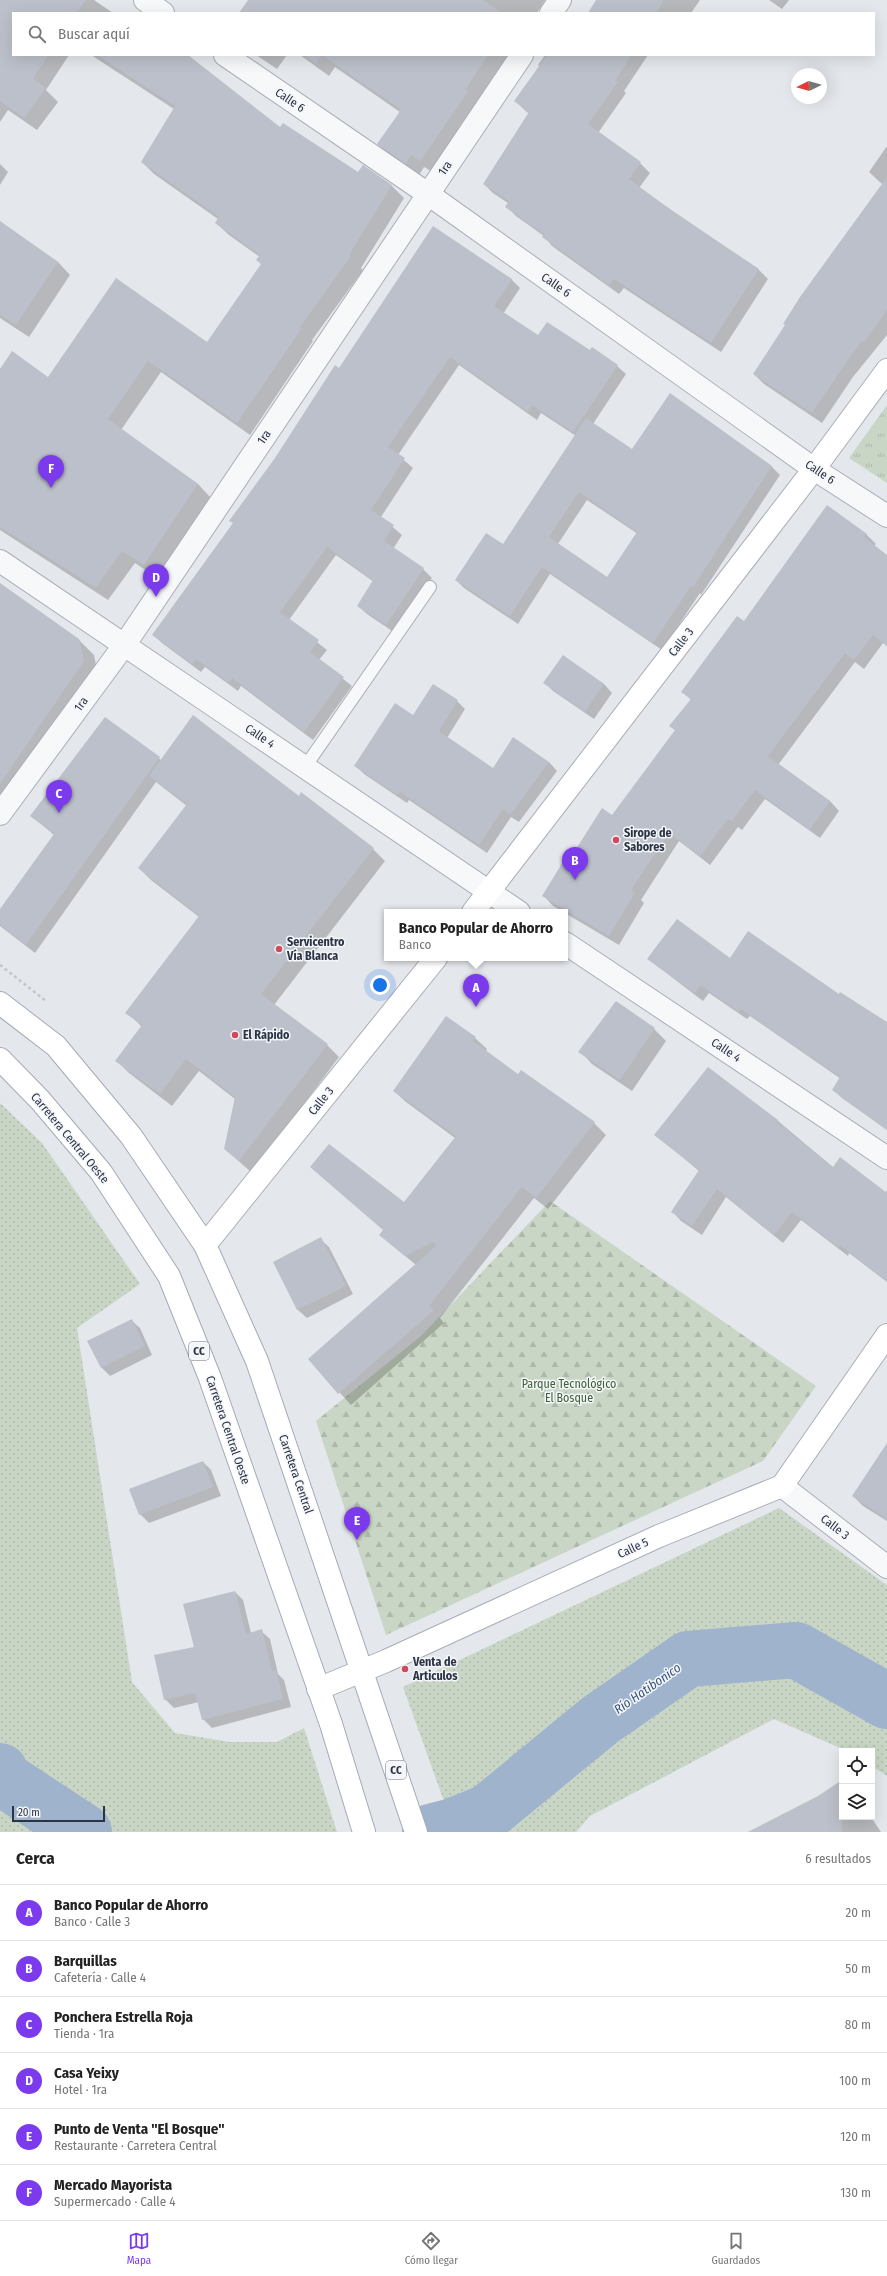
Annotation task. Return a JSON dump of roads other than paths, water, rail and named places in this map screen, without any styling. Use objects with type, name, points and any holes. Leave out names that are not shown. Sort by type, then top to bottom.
[{"type":"main road","name":"Calle 3","points":[[475,909],[814,469],[887,370]]},
{"type":"main road","name":"Calle 3","points":[[205,1245],[434,961]]},
{"type":"main road","name":"CC","points":[[0,1003],[56,1046],[131,1136],[205,1245]]},
{"type":"main road","name":"Carretera Central Oeste","points":[[0,1059],[40,1100],[101,1172],[169,1276],[210,1378],[318,1688]]},
{"type":"main road","name":"Carretera Central","points":[[205,1245],[257,1361],[376,1709],[416,1832]]},
{"type":"main road","points":[[782,1486],[887,1335]]},
{"type":"main road","name":"Calle 5","points":[[318,1688],[363,1672],[659,1536],[782,1486]]},
{"type":"main road","name":"CC","points":[[318,1688],[331,1724],[364,1832]]},
{"type":"street","points":[[144,0],[162,12]]},
{"type":"street","points":[[552,12],[560,0]]},
{"type":"street","name":"Calle 6","points":[[226,56],[428,194],[814,469],[887,516]]},
{"type":"street","name":"1ra","points":[[0,814],[125,644],[521,56]]},
{"type":"street","name":"Calle 4","points":[[0,561],[125,644],[514,909]]},
{"type":"street","name":"Calle 4","points":[[568,945],[887,1158]]},
{"type":"street","name":"Calle 3","points":[[782,1486],[887,1567]]},
{"type":"lane","points":[[305,767],[430,587]]},
{"type":"waterway","name":"Río Hatibonico","points":[[430,1832],[453,1826],[488,1812],[600,1720],[688,1659],[796,1650],[887,1701]]},
{"type":"waterway","name":"Río Hatibonico","points":[[0,1771],[2,1778],[84,1832]]},
{"type":"place","name":"Mercado Mayorista","points":[[51,488]]},
{"type":"place","name":"Casa Yeixy","points":[[156,597]]},
{"type":"place","name":"Ponchera Estrella Roja","points":[[59,813]]},
{"type":"place","name":"Sirope de Sabores","points":[[616,840]]},
{"type":"place","name":"Barquillas","points":[[575,880]]},
{"type":"place","name":"Servicentro Vía Blanca","points":[[279,949]]},
{"type":"place","name":"Banco Popular de Ahorro","points":[[476,1007]]},
{"type":"place","name":"El Rápido","points":[[235,1035]]},
{"type":"place","name":"Punto de Venta \"El Bosque\"","points":[[357,1540]]},
{"type":"place","name":"Venta de Articulos","points":[[405,1669]]},
{"type":"park label","name":"Parque Tecnológico El Bosque","points":[[569,1391]]}]
